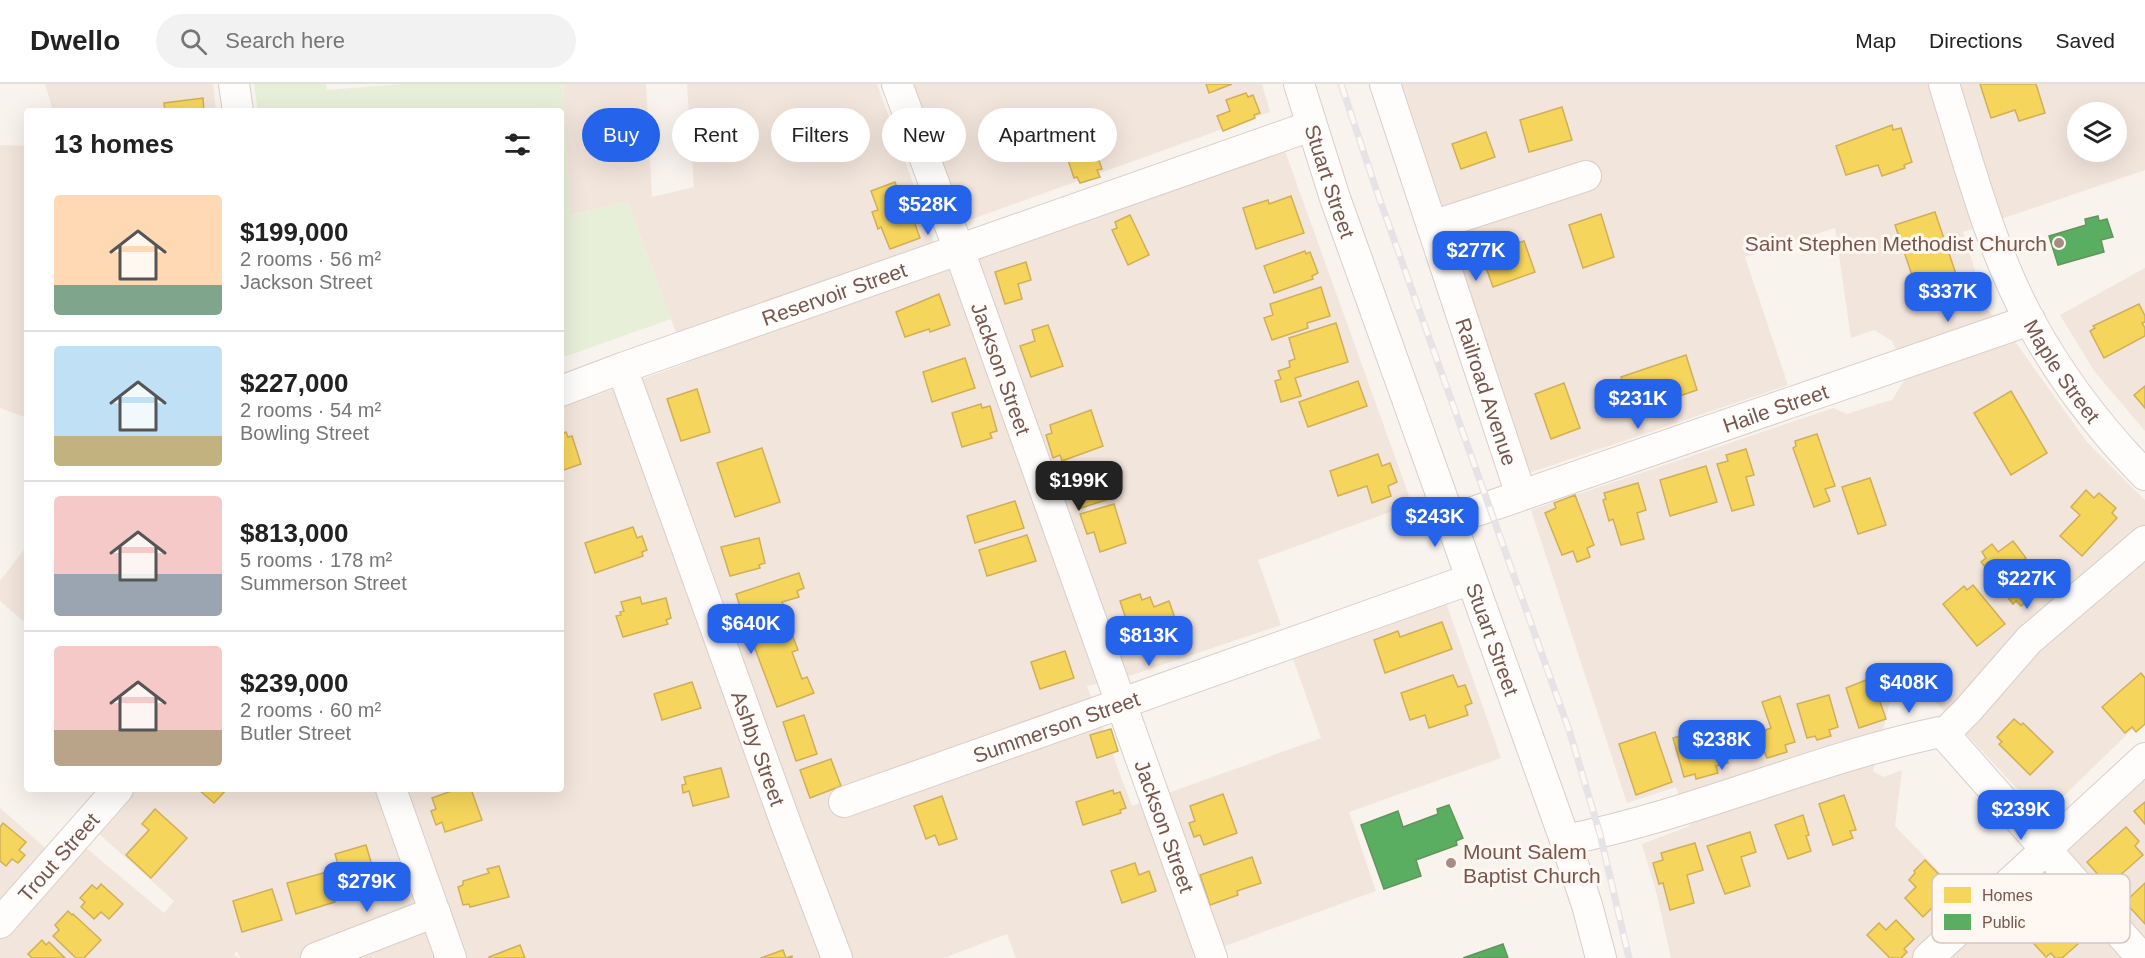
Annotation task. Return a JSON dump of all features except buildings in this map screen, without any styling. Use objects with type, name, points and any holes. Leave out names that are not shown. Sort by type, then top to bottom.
[{"type":"street","points":[[234,84],[238,108]]},
{"type":"street","name":"Jackson Street","points":[[897,84],[959,250],[1212,958]]},
{"type":"street","name":"Stuart Street","points":[[1299,84],[1311,126],[1565,840],[1587,905],[1601,958]]},
{"type":"street","name":"Railroad Avenue","points":[[1385,84],[1521,495]]},
{"type":"street","name":"Maple Street","points":[[1944,84],[1980,201],[2011,280],[2030,320],[2084,405],[2145,475]]},
{"type":"street","name":"Reservoir Street","points":[[564,391],[622,368],[1311,126]]},
{"type":"street","points":[[1432,226],[1586,176]]},
{"type":"street","name":"Haile Street","points":[[1450,520],[2030,320]]},
{"type":"street","name":"Ashby Street","points":[[622,368],[786,824],[837,958]]},
{"type":"street","points":[[1565,840],[1620,829],[1888,743],[1942,733],[1968,710],[2029,640],[2145,541]]},
{"type":"street","name":"Summerson Street","points":[[844,802],[1471,579]]},
{"type":"street","points":[[1942,733],[2068,874]]},
{"type":"street","points":[[2021,874],[2145,758]]},
{"type":"street","name":"Trout Street","points":[[0,923],[115,792]]},
{"type":"street","points":[[392,792],[451,958]]},
{"type":"street","points":[[316,958],[435,912]]},
{"type":"street","points":[[1928,958],[1945,943]]},
{"type":"street","points":[[2129,943],[2142,958]]},
{"type":"shaded area","points":[[45,84],[213,84],[216,108],[52,108]]},
{"type":"shaded area","points":[[563,84],[646,84],[647,108],[582,108],[582,162],[650,162],[652,197],[694,187],[692,162],[759,162],[759,108],[689,108],[687,84],[877,84],[886,108],[882,108],[882,162],[905,162],[943,272],[980,257],[1285,151],[1412,504],[1258,560],[1281,625],[1129,676],[1087,686],[1132,806],[1321,738],[1293,659],[1446,603],[1501,758],[1349,812],[1376,891],[1192,958],[1016,958],[1007,934],[944,958],[240,958],[237,951],[234,954],[238,958],[0,958],[0,808],[67,867],[85,847],[164,913],[174,901],[98,833],[133,792],[564,792],[564,407],[687,363],[628,202],[571,215]]},
{"type":"shaded area","points":[[913,84],[1262,84],[1270,112],[964,222],[942,162],[966,162],[966,108],[922,108]]},
{"type":"shaded area","points":[[1390,84],[2145,84],[2145,170],[1963,232],[1987,309],[2014,340],[2087,442],[2145,500],[2145,717],[2043,816],[1919,684],[1892,693],[1873,771],[1883,777],[1902,770],[1895,826],[1942,874],[1932,874],[1932,943],[2130,943],[2130,874],[2043,874],[2145,777],[2145,958],[1671,958],[1657,895],[1642,844],[1690,826],[1676,787],[1627,803],[1531,510],[1833,408],[1847,414],[1892,400],[1907,376],[1892,341],[1874,330],[1851,338],[1835,228],[1745,257],[1788,385],[1520,476]]},
{"type":"shaded area","points":[[0,145],[24,146],[24,417],[0,408]]},
{"type":"shaded area","points":[[2145,268],[2145,431],[2095,372],[2060,315]]},
{"type":"shaded area","points":[[24,550],[24,621],[0,601],[0,581]]},
{"type":"green space","points":[[254,84],[326,84],[327,90],[401,84],[563,84],[571,215],[628,202],[671,319],[564,357],[564,108],[258,108]]},
{"type":"railway","points":[[1341,84],[1376,189],[1570,733],[1600,834],[1629,958]]},
{"type":"place","name":"Saint Stephen Methodist Church","points":[[2059,243]]},
{"type":"place","name":"Mount Salem Baptist Church","points":[[1451,863]]}]
